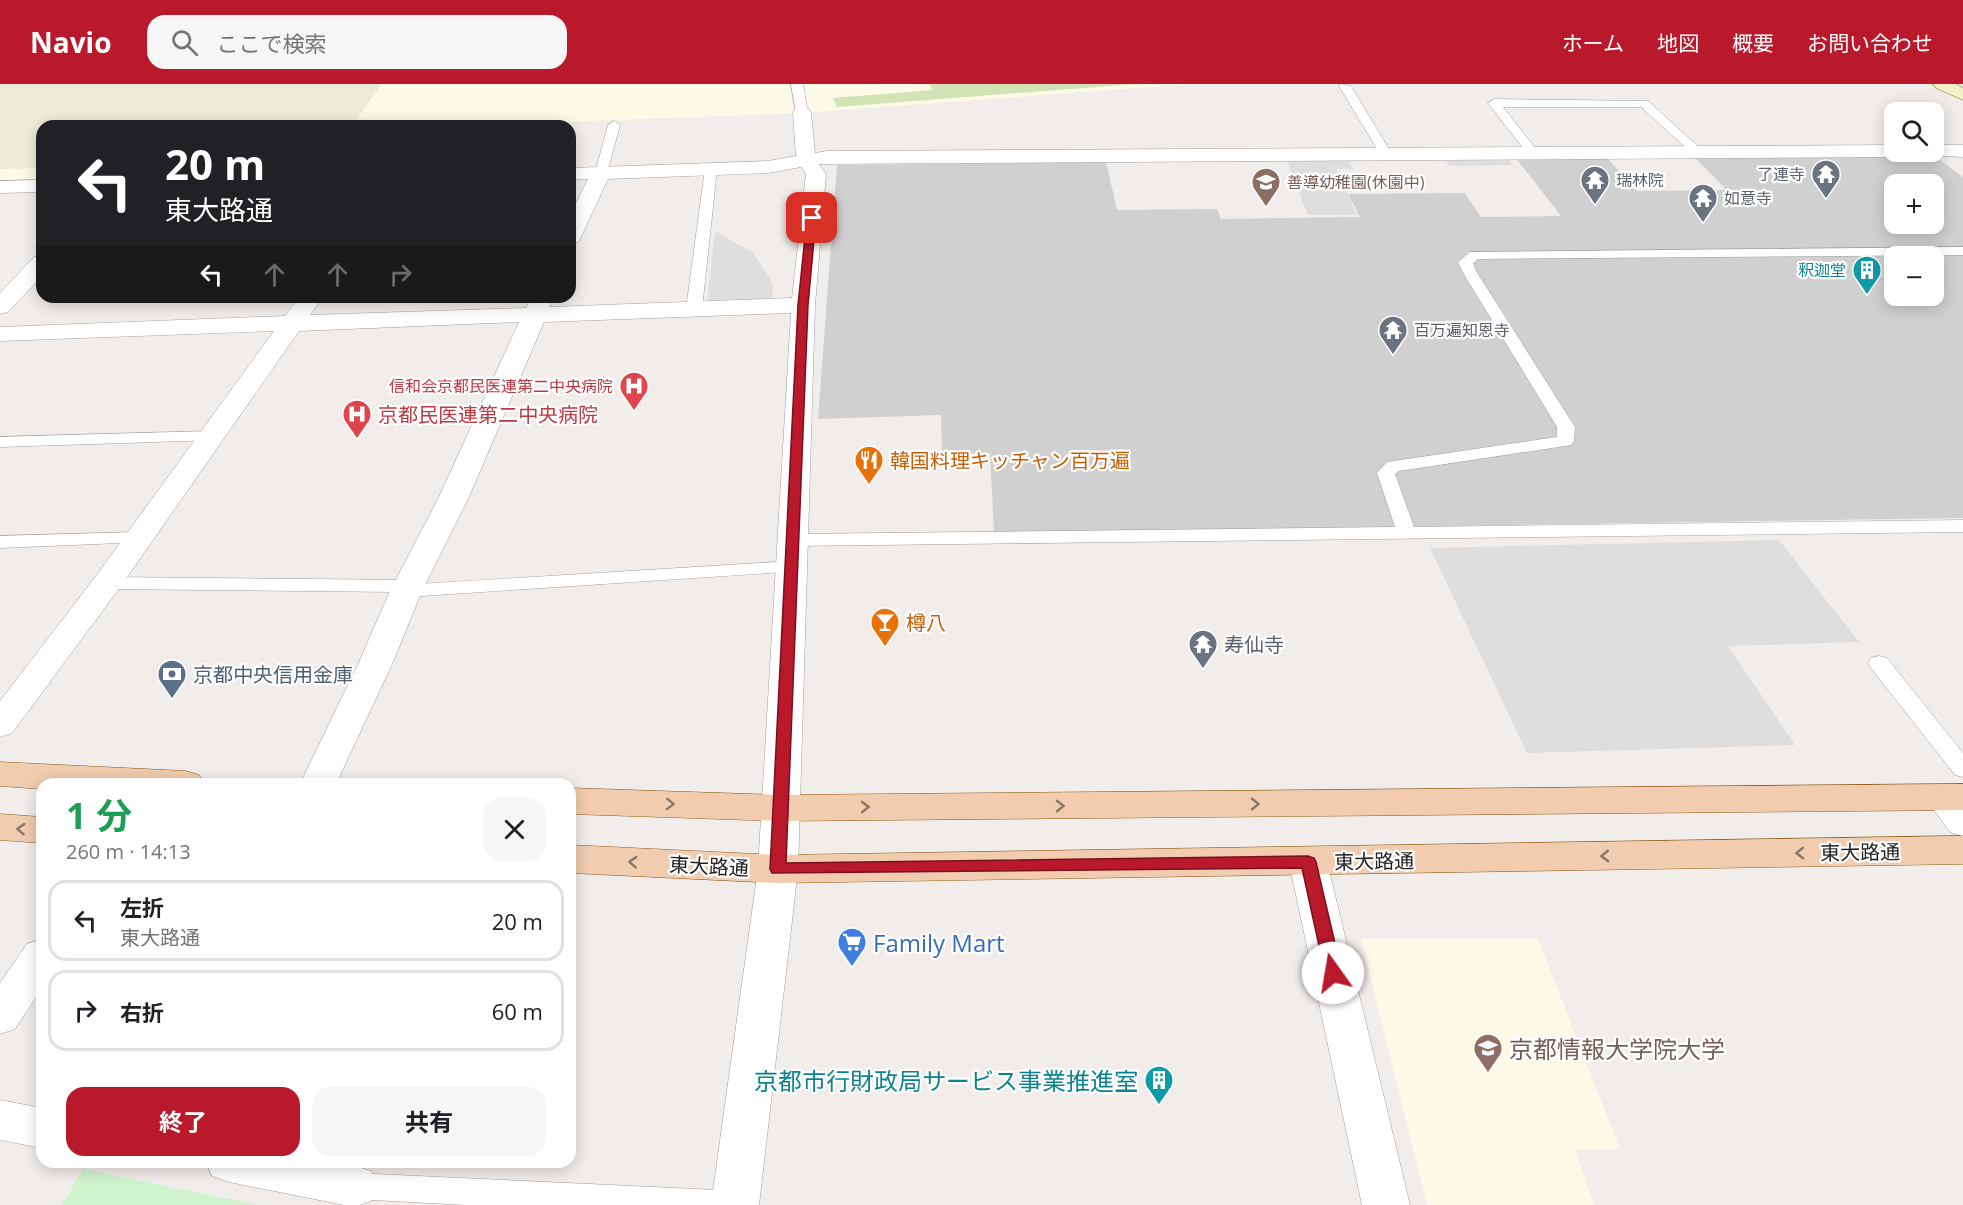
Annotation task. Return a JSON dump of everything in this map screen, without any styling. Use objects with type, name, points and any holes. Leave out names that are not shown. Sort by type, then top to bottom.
[{"type":"main road","points":[[1942,84],[1963,94]]},
{"type":"main road","points":[[0,774],[68,778]]},
{"type":"main road","points":[[576,801],[781,808],[1958,796]]},
{"type":"main road","points":[[0,827],[36,830]]},
{"type":"main road","name":"東大路通","points":[[576,860],[778,869],[1963,850]]},
{"type":"street","points":[[736,1205],[778,869],[803,305],[816,174],[806,161],[802,113]]},
{"type":"street","points":[[576,174],[768,167],[827,157],[1884,151]]},
{"type":"street","points":[[1944,151],[1963,151]]},
{"type":"street","points":[[576,225],[601,173]]},
{"type":"street","points":[[0,187],[36,186]]},
{"type":"street","points":[[0,307],[36,268]]},
{"type":"street","points":[[0,725],[107,583],[307,303]]},
{"type":"street","points":[[0,334],[293,323],[539,306],[694,309],[803,305]]},
{"type":"street","points":[[321,778],[376,662],[407,589],[453,499],[539,306]]},
{"type":"street","points":[[1308,862],[1386,1205]]},
{"type":"street","points":[[0,1017],[36,964]]},
{"type":"street","points":[[0,1120],[36,1127]]},
{"type":"street","points":[[260,1168],[354,1186]]},
{"type":"lane","points":[[797,84],[802,113]]},
{"type":"lane","points":[[1345,86],[1386,154]]},
{"type":"lane","points":[[1534,154],[1494,103],[1644,103],[1698,152]]},
{"type":"lane","points":[[601,173],[614,125]]},
{"type":"lane","points":[[694,309],[711,169]]},
{"type":"lane","points":[[1407,533],[1386,473],[1394,466],[1564,441],[1566,427],[1469,271],[1466,262],[1475,255],[1963,251]]},
{"type":"lane","points":[[0,442],[210,436]]},
{"type":"lane","points":[[107,583],[407,589],[793,553],[1407,533],[1963,526]]},
{"type":"lane","points":[[0,542],[138,538]]},
{"type":"lane","points":[[1878,663],[1958,796]]},
{"type":"lane","points":[[354,1186],[736,1205]]},
{"type":"shaded area","points":[[0,84],[1192,84],[802,113],[576,121],[36,120],[36,182],[0,182]]},
{"type":"shaded area","name":"百万遍知恩寺","points":[[1884,155],[1884,162],[1943,162],[1963,177],[1963,518],[994,533],[990,453],[942,454],[941,415],[818,419],[837,165],[1106,162],[1117,210],[1217,209],[1221,219],[1360,217],[1348,194],[1465,193],[1481,217],[1561,216],[1515,157],[1606,157],[1637,191],[1727,190],[1694,157]]},
{"type":"shaded area","points":[[1507,157],[1513,165],[1450,166],[1444,158]]},
{"type":"shaded area","points":[[1286,158],[1348,158],[1353,169],[1336,169],[1357,215],[1308,215]]},
{"type":"shaded area","points":[[715,231],[753,253],[773,284],[772,300],[707,303]]},
{"type":"shaded area","points":[[1779,540],[1859,642],[1728,646],[1795,745],[1527,753],[1430,548]]},
{"type":"shaded area","name":"京都情報大学院大学","points":[[1361,939],[1538,939],[1620,1149],[1575,1149],[1594,1205],[1427,1205]]},
{"type":"green space","points":[[0,84],[382,84],[356,120],[36,120],[36,168],[0,169]]},
{"type":"green space","points":[[930,84],[1136,84],[837,107],[833,98],[933,90]]},
{"type":"green space","points":[[83,1169],[259,1205],[62,1205]]},
{"type":"place","name":"了連寺","points":[[1826,200]]},
{"type":"place","name":"瑞林院","points":[[1595,206]]},
{"type":"place","name":"善導幼稚園(休園中)","points":[[1266,208]]},
{"type":"place","name":"如意寺","points":[[1703,224]]},
{"type":"place","name":"釈迦堂","points":[[1867,296]]},
{"type":"place","name":"百万遍知恩寺","points":[[1393,356]]},
{"type":"place","name":"信和会京都民医連第二中央病院","points":[[634,412]]},
{"type":"place","name":"京都民医連第二中央病院","points":[[357,440]]},
{"type":"place","name":"韓国料理キッチャン百万遍","points":[[869,486]]},
{"type":"place","name":"樽八","points":[[885,648]]},
{"type":"place","name":"寿仙寺","points":[[1203,670]]},
{"type":"place","name":"京都中央信用金庫","points":[[172,700]]},
{"type":"place","name":"Family Mart","points":[[852,968]]},
{"type":"place","name":"京都情報大学院大学","points":[[1488,1074]]},
{"type":"place","name":"京都市行財政局サービス事業推進室","points":[[1159,1106]]},
{"type":"route","points":[[812,218],[803,305],[778,869],[1308,862],[1333,973]]}]
